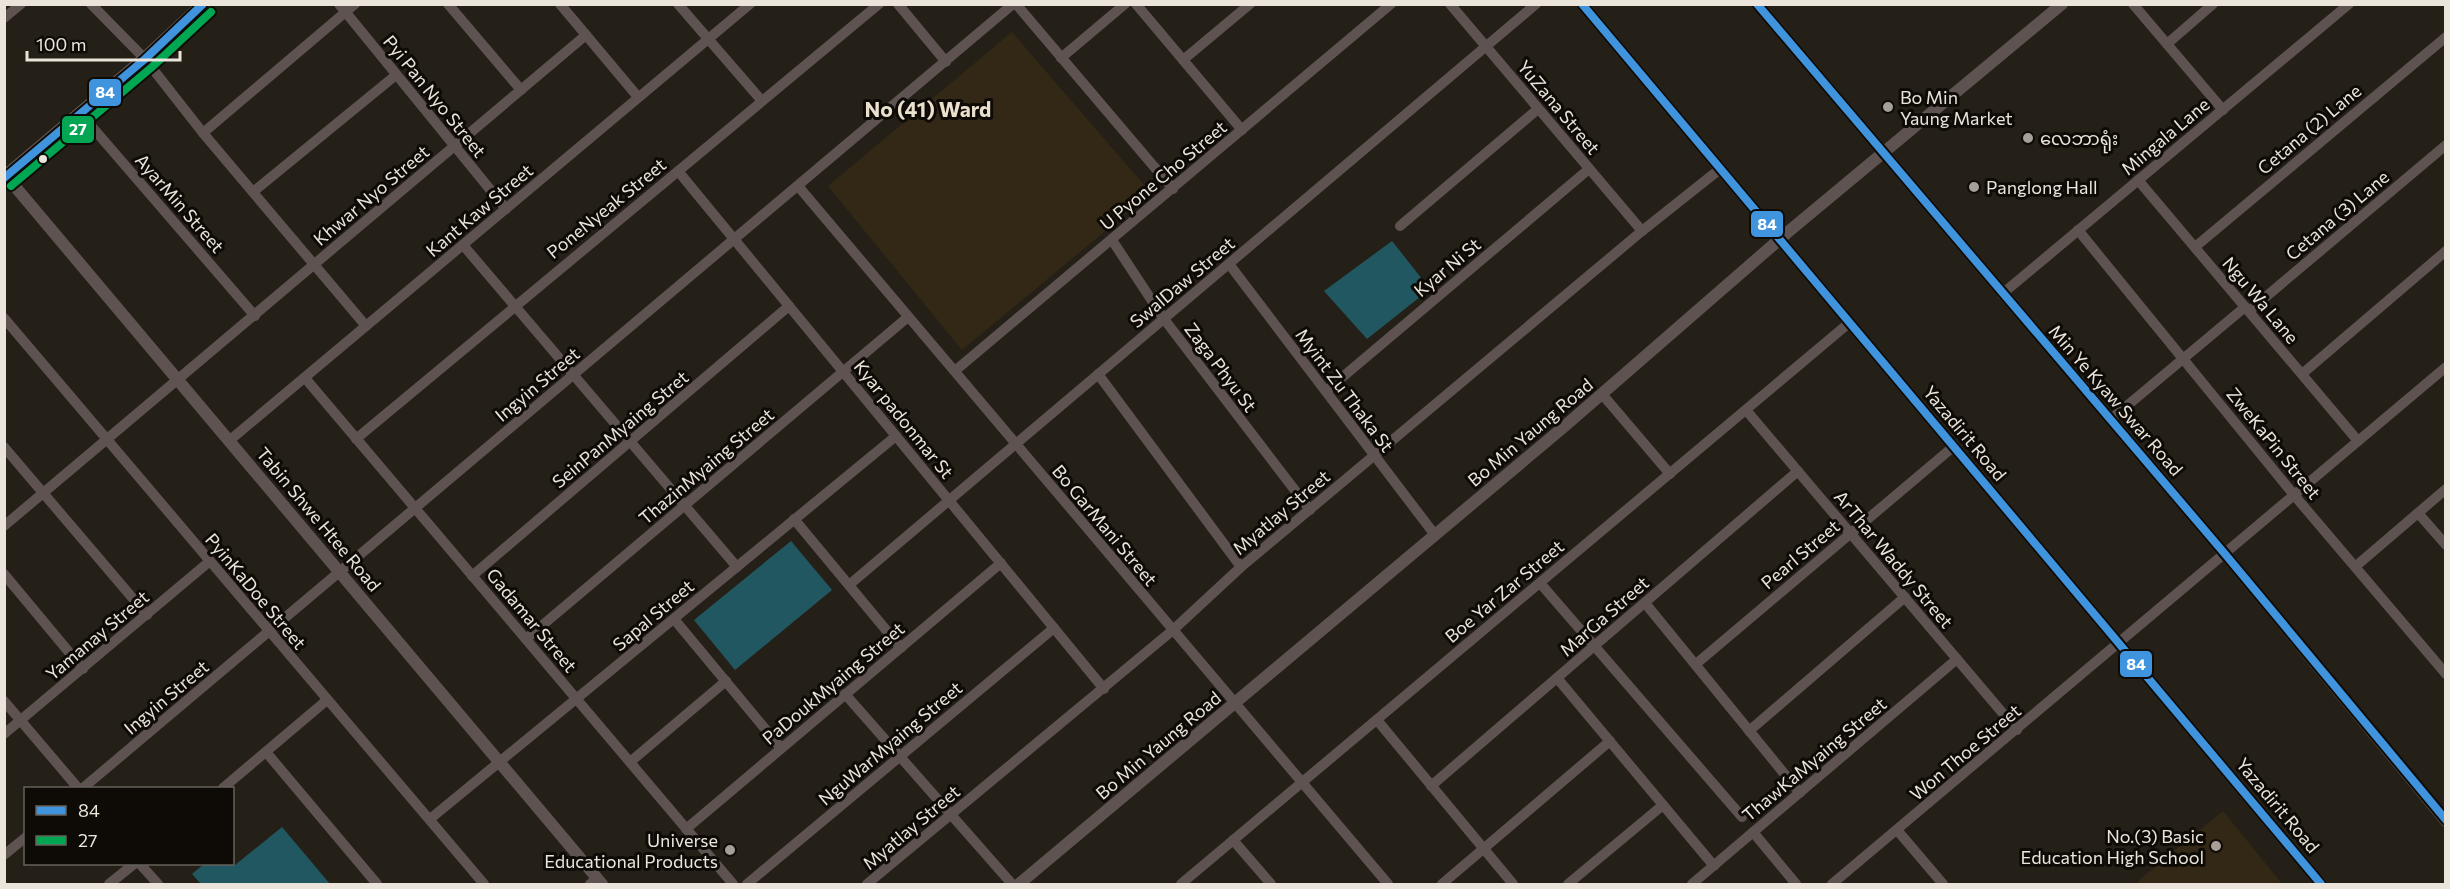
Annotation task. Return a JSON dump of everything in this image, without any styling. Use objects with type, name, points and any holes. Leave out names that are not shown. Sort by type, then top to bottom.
[{"type":"main road","points":[[5,176],[145,59],[204,4]]},
{"type":"street","points":[[4,18],[21,4]]},
{"type":"street","points":[[91,4],[145,59],[203,133],[366,326]]},
{"type":"street","points":[[203,133],[342,9],[355,4]]},
{"type":"street","points":[[448,4],[521,90]]},
{"type":"street","points":[[560,4],[638,97]]},
{"type":"street","points":[[678,4],[762,101]]},
{"type":"street","name":"Kant Kaw Street","points":[[230,440],[750,4]]},
{"type":"street","name":"PoneNyeak Street","points":[[356,439],[514,305],[879,4]]},
{"type":"street","points":[[898,4],[946,62]]},
{"type":"street","points":[[1015,4],[1173,189]]},
{"type":"street","name":"Ingyin Street","points":[[85,787],[1015,4]]},
{"type":"street","points":[[1062,58],[1125,4]]},
{"type":"street","points":[[1136,4],[1242,130]]},
{"type":"street","points":[[1183,60],[1250,4]]},
{"type":"street","name":"U Pyone Cho Street","points":[[956,370],[1391,4]]},
{"type":"street","name":"YuZana Street","points":[[1450,4],[1642,231]]},
{"type":"street","name":"SwalDaw Street","points":[[849,585],[1536,4]]},
{"type":"street","name":"Yazadirit Road","points":[[1582,4],[1720,169],[1788,232],[1849,323],[2321,885]]},
{"type":"street","name":"Min Ye Kyaw Swar Road","points":[[1757,4],[1878,158],[2002,294],[2225,554],[2445,821]]},
{"type":"street","name":"Bo Min Yaung Road","points":[[1019,885],[1602,394],[1788,232],[2062,4]]},
{"type":"street","points":[[2133,4],[2223,110]]},
{"type":"street","points":[[2167,44],[2213,4]]},
{"type":"street","name":"Mingala Lane","points":[[2002,294],[2349,4]]},
{"type":"street","name":"Pyi Pan Nyo Street","points":[[342,9],[506,209]]},
{"type":"street","name":"Khwar Nyo Street","points":[[4,526],[586,35]]},
{"type":"street","name":"Cetana (2) Lane","points":[[2195,247],[2445,37]]},
{"type":"street","points":[[253,192],[396,75]]},
{"type":"street","points":[[1400,226],[1538,109]]},
{"type":"street","name":"AyarMin Street","points":[[80,113],[255,315]]},
{"type":"street","name":"Cetana (3) Lane","points":[[2110,420],[2445,145]]},
{"type":"street","name":"Kyar Ni St","points":[[1326,391],[1589,169]]},
{"type":"street","name":"Myatlay Street","points":[[867,885],[1104,689],[1173,630],[1241,567],[1642,231],[1720,169]]},
{"type":"street","name":"Kyar padonmar St","points":[[678,171],[1104,689]]},
{"type":"street","name":"Tabin Shwe Htee Road","points":[[5,176],[230,440],[500,763],[596,882]]},
{"type":"street","name":"Ngu Wa Lane","points":[[2138,180],[2358,441]]},
{"type":"street","name":"Bo GarMani Street","points":[[798,186],[908,317],[956,370],[1015,444],[1388,885]]},
{"type":"street","name":"ZweKaPin Street","points":[[2078,230],[2294,495],[2445,674]]},
{"type":"street","name":"Zaga Phyu St","points":[[1112,240],[1164,319],[1310,510]]},
{"type":"street","points":[[463,245],[737,567]]},
{"type":"street","points":[[2302,374],[2445,251]]},
{"type":"street","name":"Myint Zu Thaka St","points":[[1229,264],[1435,535]]},
{"type":"street","name":"SeinPanMyaing Stret","points":[[472,576],[789,306]]},
{"type":"street","name":"ThazinMyaing Street","points":[[526,639],[908,317]]},
{"type":"street","name":"PyinKaDoe Street","points":[[4,318],[484,885]]},
{"type":"street","name":"Boe Yar Zar Street","points":[[1181,885],[1849,323]]},
{"type":"street","name":"Won Thoe Street","points":[[1832,885],[2445,367]]},
{"type":"street","points":[[1098,375],[1241,567]]},
{"type":"street","name":"Gadamar Street","points":[[305,378],[733,885]]},
{"type":"street","points":[[1602,394],[1670,474]]},
{"type":"street","name":"ArThar Waddy Street","points":[[1746,410],[2017,730]]},
{"type":"street","name":"Sapal Street","points":[[430,819],[896,436]]},
{"type":"street","points":[[4,447],[147,615]]},
{"type":"street","name":"Pearl Street","points":[[1695,664],[1953,447]]},
{"type":"street","name":"MarGa Street","points":[[1431,786],[1798,471]]},
{"type":"street","points":[[2356,566],[2445,489]]},
{"type":"street","points":[[2418,513],[2445,545]]},
{"type":"street","points":[[794,519],[901,648]]},
{"type":"street","name":"Yamanay Street","points":[[4,734],[210,561]]},
{"type":"street","name":"PaDoukMyaing Street","points":[[686,829],[1001,564]]},
{"type":"street","points":[[4,574],[83,669]]},
{"type":"street","points":[[1540,583],[1742,817]]},
{"type":"street","points":[[1749,731],[1905,597]]},
{"type":"street","points":[[1645,603],[1800,793]]},
{"type":"street","points":[[674,619],[781,748]]},
{"type":"street","name":"NguWarMyaing Street","points":[[747,885],[1054,628]]},
{"type":"street","name":"ThawKaMyaing Street","points":[[1692,885],[1958,660]]},
{"type":"street","points":[[1557,678],[1714,866]]},
{"type":"street","points":[[630,762],[726,681]]},
{"type":"street","points":[[845,694],[1012,885]]},
{"type":"street","points":[[225,787],[327,700]]},
{"type":"street","points":[[4,701],[76,787]]},
{"type":"street","points":[[1377,720],[1513,885]]},
{"type":"street","points":[[1442,885],[1610,741]]},
{"type":"street","points":[[266,752],[377,885]]},
{"type":"street","points":[[1568,885],[1663,805]]},
{"type":"street","points":[[1897,830],[1943,885]]},
{"type":"street","points":[[1753,832],[1796,885]]},
{"type":"street","points":[[4,855],[24,839]]},
{"type":"street","points":[[1233,840],[1271,885]]},
{"type":"street","points":[[109,885],[133,865]]},
{"type":"street","points":[[141,865],[158,885]]},
{"type":"shaded area","points":[[1012,32],[1151,193],[962,350],[828,186]]},
{"type":"shaded area","name":"No.(3) Basic Education High School","points":[[2223,811],[2282,884],[2140,884],[2138,881]]},
{"type":"water","points":[[1392,241],[1430,289],[1367,339],[1324,291]]},
{"type":"water","points":[[791,541],[832,590],[735,670],[694,620]]},
{"type":"water","points":[[282,827],[330,884],[201,884],[192,874],[203,865],[235,865]]},
{"type":"transit line","name":"84","points":[[4,178],[145,59],[203,4]]},
{"type":"transit line","name":"84","points":[[1582,4],[2321,884]]},
{"type":"transit line","name":"84","points":[[1757,4],[2225,554],[2446,820]]},
{"type":"transit line","name":"27","points":[[11,186],[152,67],[211,12]]},
{"type":"place","name":"Bo Min Yaung Market","points":[[1888,107]]},
{"type":"place","name":"လေဘာရုံး","points":[[2028,138]]},
{"type":"place","name":"Panglong Hall","points":[[1974,187]]},
{"type":"place","name":"No.(3) Basic Education High School","points":[[2216,846]]},
{"type":"place","name":"Universe Educational Products","points":[[730,850]]},
{"type":"district","name":"No (41) Ward","points":[[928,108]]}]
